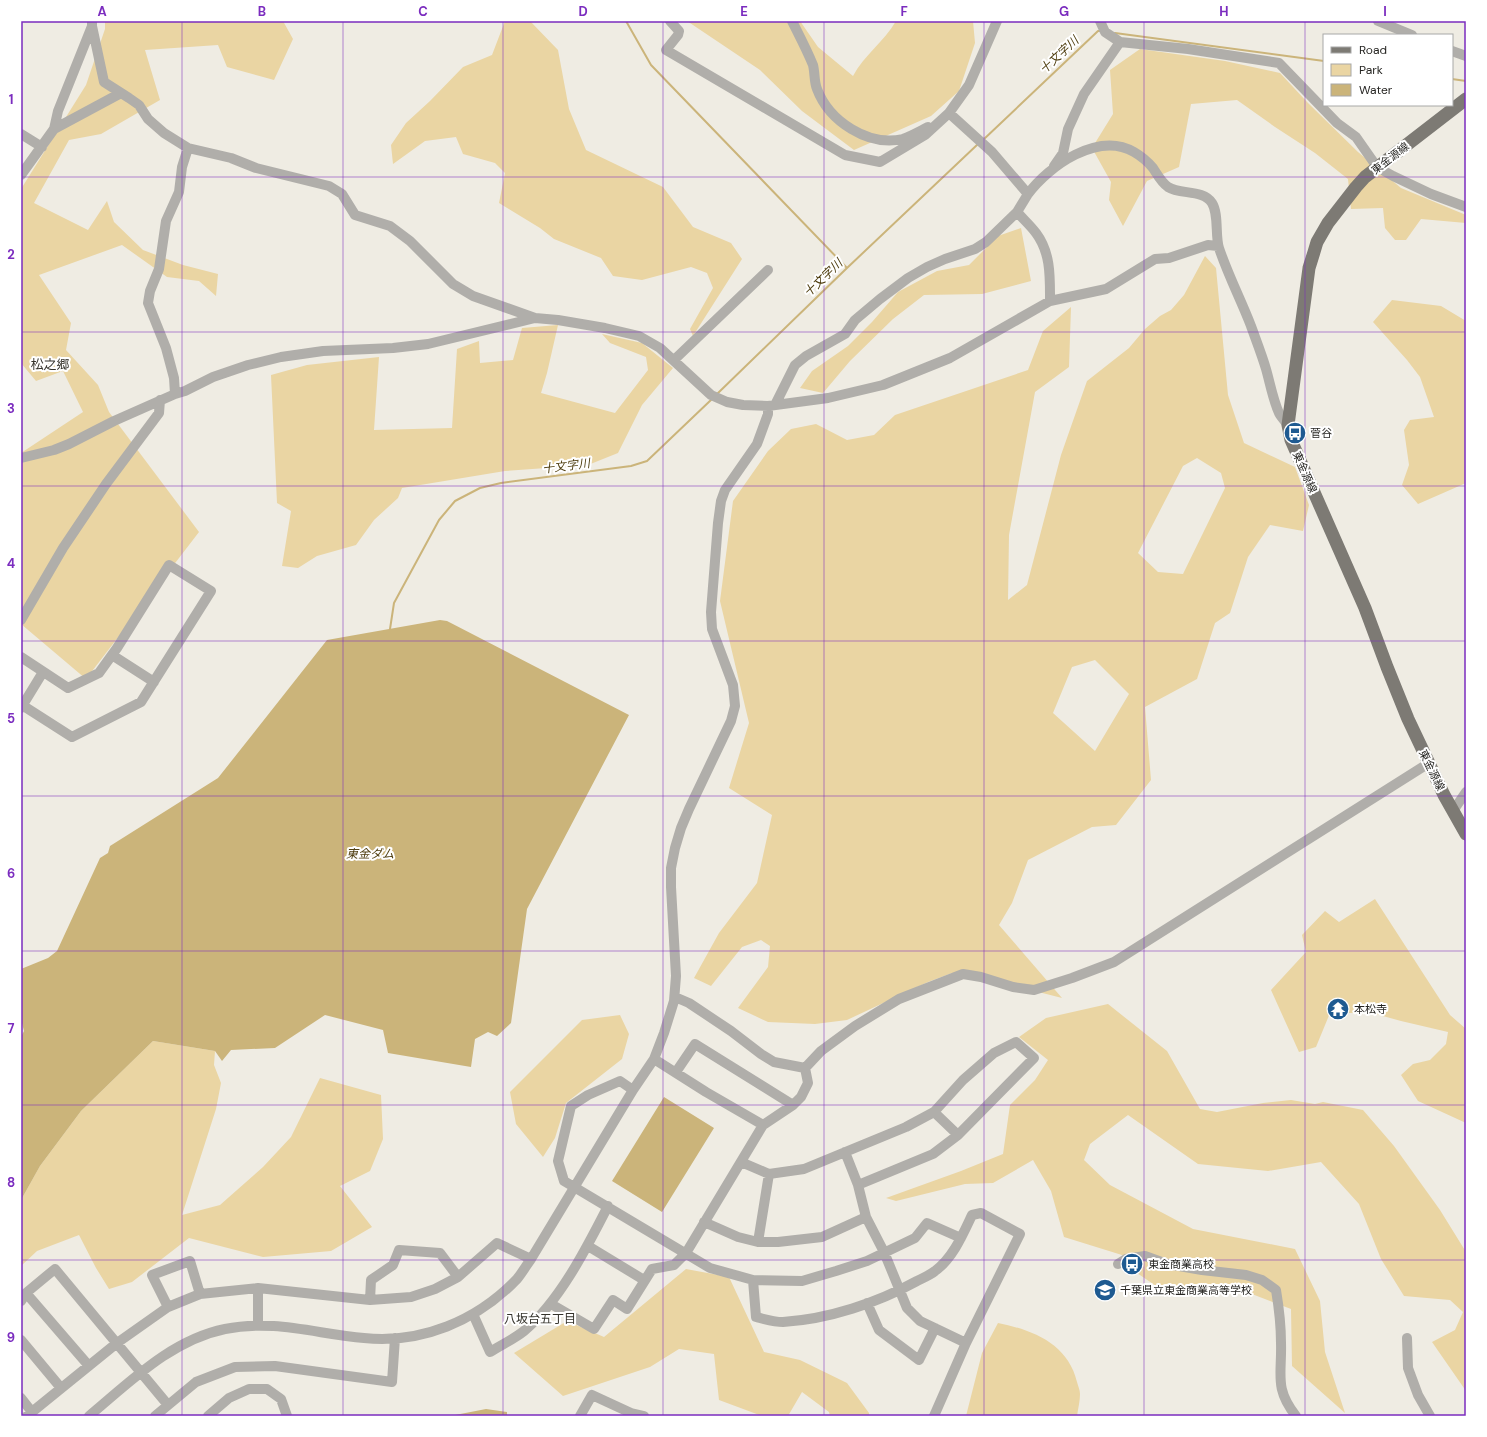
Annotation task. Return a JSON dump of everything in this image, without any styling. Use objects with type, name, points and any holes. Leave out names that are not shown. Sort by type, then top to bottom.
[{"type":"main road","name":"東金源線","points":[[1466,98],[1377,167],[1356,187],[1328,223],[1317,242],[1309,268],[1288,425],[1291,440],[1365,608],[1404,712],[1428,763],[1466,834]]},
{"type":"street","points":[[670,21],[679,31],[678,35],[666,50],[845,155],[880,162],[925,135],[948,113],[968,85],[997,21]]},
{"type":"street","points":[[792,21],[813,67],[816,88],[823,102],[843,124],[858,133],[873,138],[888,140],[903,138],[937,123]]},
{"type":"street","points":[[1100,21],[1105,32],[1120,42],[1188,49],[1279,63],[1337,123],[1356,137],[1377,167],[1431,194],[1466,207]]},
{"type":"street","points":[[1378,21],[1410,34]]},
{"type":"street","points":[[92,24],[104,82],[139,105],[148,119],[164,133],[188,148],[231,158],[256,168],[329,186],[342,194],[355,215],[390,226],[410,241],[452,284],[473,296],[536,318],[598,326],[639,336],[660,348],[711,395],[727,402],[743,405],[772,406],[828,398],[883,385],[950,358],[1050,301],[1106,289],[1155,260],[1169,258],[1208,245],[1218,246]]},
{"type":"street","points":[[21,176],[54,129],[58,111],[92,24]]},
{"type":"street","points":[[1049,172],[1063,153],[1068,129],[1084,94],[1120,42]]},
{"type":"street","points":[[1453,51],[1466,56]]},
{"type":"street","points":[[54,129],[120,93]]},
{"type":"street","points":[[948,113],[992,152],[1028,194]]},
{"type":"street","points":[[21,134],[42,147]]},
{"type":"street","points":[[89,1416],[163,1356],[191,1340],[207,1333],[258,1325],[300,1328],[364,1338],[395,1338],[421,1335],[443,1329],[484,1308],[502,1294],[518,1278],[531,1259],[633,1090],[654,1059],[675,997],[676,955],[670,887],[671,868],[675,848],[680,828],[731,721],[735,706],[733,686],[712,629],[712,594],[721,501],[725,490],[757,444],[768,414],[795,365],[806,356],[845,334],[855,320],[908,278],[927,267],[975,249],[986,242],[1016,212],[1036,183],[1074,155],[1088,149],[1102,146],[1121,147],[1133,151],[1144,158],[1168,187],[1176,191],[1189,192],[1203,197],[1212,204],[1218,246],[1251,325],[1266,367],[1279,413],[1288,425]]},
{"type":"street","points":[[175,394],[174,378],[166,348],[148,303],[150,291],[159,269],[166,221],[179,192],[182,167],[188,148]]},
{"type":"street","points":[[1016,212],[1036,233],[1048,257],[1050,301]]},
{"type":"street","points":[[674,360],[768,270]]},
{"type":"street","points":[[21,458],[54,450],[69,444],[160,400],[185,391],[213,377],[248,365],[281,357],[323,351],[393,348],[428,344],[536,318]]},
{"type":"street","points":[[21,620],[67,542],[106,484],[159,413],[160,400]]},
{"type":"street","points":[[21,657],[68,688],[99,673],[169,565],[211,591],[141,702],[72,737],[22,706],[43,672]]},
{"type":"street","points":[[112,655],[154,682]]},
{"type":"street","points":[[805,1068],[821,1051],[899,999],[963,974],[982,977],[1013,987],[1034,990],[1072,978],[1114,962],[1428,763]]},
{"type":"street","points":[[1453,811],[1466,792]]},
{"type":"street","points":[[675,997],[689,1003],[774,1062],[805,1068]]},
{"type":"street","points":[[741,1162],[769,1174],[804,1169],[906,1127],[934,1112],[963,1080],[994,1053],[1016,1042],[1034,1058],[958,1135],[934,1154],[858,1185]]},
{"type":"street","points":[[676,1072],[695,1044],[793,1105]]},
{"type":"street","points":[[654,1059],[706,1092],[763,1125]]},
{"type":"street","points":[[551,1304],[594,1329],[613,1300],[627,1309],[652,1269],[674,1265],[686,1254],[763,1125],[793,1105],[801,1097],[808,1083],[805,1068]]},
{"type":"street","points":[[633,1090],[620,1081],[588,1095],[571,1106],[558,1161],[564,1181],[710,1268],[753,1280],[802,1281],[867,1261],[915,1238],[927,1223],[961,1238]]},
{"type":"street","points":[[934,1112],[958,1135]]},
{"type":"street","points":[[845,1152],[858,1185],[866,1217],[884,1252],[907,1308],[920,1321],[966,1343]]},
{"type":"street","points":[[758,1242],[769,1174]]},
{"type":"street","points":[[473,1314],[490,1352],[524,1331],[551,1304],[588,1246],[608,1206]]},
{"type":"street","points":[[753,1280],[756,1317],[781,1322],[826,1316],[867,1303],[900,1290],[936,1271],[949,1256],[961,1238],[972,1215],[981,1213],[1020,1234],[966,1343],[934,1416]]},
{"type":"street","points":[[704,1222],[738,1237],[758,1242],[778,1242],[822,1237],[866,1217]]},
{"type":"street","points":[[21,1398],[30,1414],[117,1343],[168,1308],[200,1294],[258,1288],[370,1300],[411,1297],[435,1289],[458,1277],[497,1243],[531,1259]]},
{"type":"street","points":[[588,1246],[644,1280]]},
{"type":"street","points":[[370,1300],[371,1280],[393,1265],[399,1250],[440,1253],[458,1277]]},
{"type":"street","points":[[1118,1264],[1126,1259],[1145,1256],[1167,1264],[1246,1275],[1262,1280],[1276,1290],[1280,1310],[1280,1384],[1284,1397],[1296,1416]]},
{"type":"street","points":[[168,1308],[152,1275],[190,1261],[200,1294]]},
{"type":"street","points":[[89,1366],[23,1297],[55,1269],[168,1405]]},
{"type":"street","points":[[258,1288],[258,1325]]},
{"type":"street","points":[[867,1303],[879,1330],[919,1360],[934,1328]]},
{"type":"street","points":[[155,1416],[196,1382],[235,1367],[275,1366],[392,1382],[395,1338]]},
{"type":"street","points":[[1408,1338],[1408,1368],[1418,1395],[1430,1416]]},
{"type":"street","points":[[21,1340],[61,1388]]},
{"type":"street","points":[[208,1416],[229,1398],[249,1389],[267,1389],[282,1399],[287,1416]]},
{"type":"street","points":[[580,1416],[592,1395],[631,1413],[644,1416]]},
{"type":"green space","points":[[105,21],[283,21],[293,39],[274,80],[227,67],[218,45],[145,50],[160,100],[101,134],[69,140],[34,203],[88,230],[107,201],[114,222],[143,250],[183,265],[218,274],[216,296],[199,281],[167,277],[122,245],[39,275],[71,323],[66,350],[98,385],[109,412],[199,532],[86,679],[21,624],[21,453],[83,412],[63,371],[36,381],[21,363],[21,189],[86,85],[105,29]]},
{"type":"green space","points":[[505,21],[530,21],[558,50],[569,109],[586,150],[663,187],[693,227],[731,243],[742,259],[693,336],[690,329],[713,288],[707,273],[691,267],[642,280],[613,276],[601,258],[554,239],[540,228],[499,203],[505,173],[495,163],[463,154],[456,137],[425,141],[393,164],[391,145],[406,123],[463,67],[492,55]]},
{"type":"green space","points":[[687,21],[800,21],[818,47],[853,76],[858,68],[886,36],[896,21],[973,21],[975,43],[959,91],[931,116],[854,150],[802,111],[760,70]]},
{"type":"green space","points":[[1140,49],[1225,61],[1280,73],[1358,152],[1401,188],[1466,215],[1466,223],[1421,219],[1406,240],[1395,240],[1385,228],[1383,208],[1351,209],[1348,179],[1315,153],[1237,100],[1191,104],[1179,167],[1147,181],[1123,226],[1109,200],[1111,182],[1092,148],[1113,114],[1110,70]]},
{"type":"green space","points":[[1021,228],[1031,281],[982,294],[924,295],[893,319],[850,361],[823,393],[800,388],[812,371],[848,346],[872,322],[898,292],[937,271],[969,265],[998,236]]},
{"type":"green space","points":[[1205,256],[1216,268],[1228,395],[1244,443],[1295,467],[1309,505],[1303,531],[1270,525],[1248,557],[1230,613],[1215,623],[1197,679],[1145,707],[1151,780],[1116,825],[1092,827],[1028,860],[1012,903],[999,925],[1062,998],[1007,984],[952,973],[928,982],[847,1020],[815,1024],[768,1022],[738,1008],[768,967],[770,946],[761,940],[742,947],[711,986],[694,978],[719,933],[757,883],[772,815],[729,788],[749,723],[720,601],[733,501],[768,451],[791,429],[816,424],[847,440],[874,435],[895,415],[1028,370],[1043,331],[1071,307],[1069,367],[1035,392],[1009,535],[1008,600],[1027,585],[1061,455],[1087,381],[1129,348],[1145,329],[1160,316],[1171,310],[1184,295]],"holes":[[[1197,458],[1221,473],[1225,488],[1183,574],[1158,572],[1138,553],[1183,466]],[[1095,660],[1129,694],[1095,751],[1053,713],[1072,667]]]},
{"type":"green space","points":[[1392,300],[1441,306],[1466,321],[1466,483],[1418,504],[1402,485],[1409,465],[1404,430],[1410,420],[1434,417],[1420,377],[1373,322]]},
{"type":"green space","points":[[558,325],[541,393],[615,413],[648,370],[646,357],[610,343],[602,334],[642,343],[673,368],[642,405],[618,453],[588,465],[505,471],[402,488],[398,498],[374,520],[356,545],[317,556],[298,568],[282,566],[291,511],[277,503],[271,375],[307,365],[379,357],[374,430],[452,428],[457,349],[479,341],[480,363],[513,360],[522,328]]},
{"type":"green space","points":[[1375,899],[1450,1015],[1466,1029],[1466,1123],[1418,1101],[1401,1075],[1413,1064],[1430,1060],[1446,1044],[1448,1032],[1372,1013],[1330,1013],[1316,1047],[1299,1052],[1271,990],[1306,952],[1302,935],[1325,911],[1339,922]]},
{"type":"green space","points":[[1108,1004],[1167,1051],[1200,1109],[1217,1112],[1263,1103],[1291,1100],[1315,1104],[1323,1102],[1363,1110],[1394,1146],[1440,1210],[1466,1252],[1466,1391],[1432,1342],[1455,1330],[1463,1312],[1450,1300],[1404,1296],[1381,1259],[1359,1204],[1321,1162],[1268,1171],[1198,1164],[1128,1115],[1090,1144],[1084,1160],[1110,1185],[1193,1229],[1295,1249],[1320,1301],[1325,1352],[1345,1413],[1292,1366],[1291,1309],[1244,1291],[1159,1288],[1137,1273],[1138,1260],[1064,1237],[1051,1191],[1033,1160],[993,1183],[965,1184],[896,1201],[886,1198],[1003,1154],[1010,1105],[1035,1080],[1048,1060],[1019,1037],[1046,1018]]},
{"type":"green space","points":[[620,1015],[629,1034],[622,1059],[566,1103],[555,1138],[543,1157],[516,1124],[510,1092],[582,1020]]},
{"type":"green space","points":[[153,1041],[215,1051],[214,1065],[221,1083],[216,1109],[182,1215],[220,1205],[263,1167],[291,1137],[320,1078],[381,1095],[383,1139],[370,1171],[340,1186],[372,1227],[331,1251],[263,1257],[189,1238],[132,1282],[109,1289],[79,1235],[37,1251],[21,1266],[21,1200],[40,1166],[81,1111]]},
{"type":"green space","points":[[686,1269],[729,1277],[764,1352],[800,1360],[847,1383],[869,1413],[869,1416],[830,1416],[829,1412],[802,1392],[788,1416],[762,1416],[719,1400],[714,1354],[679,1349],[650,1367],[563,1396],[514,1353],[567,1321],[604,1337]]},
{"type":"green space","points":[[998,1323],[1036,1335],[1057,1348],[1066,1358],[1072,1369],[1080,1391],[1077,1416],[966,1416],[982,1353]]},
{"type":"water","name":"東金ダム","points":[[440,620],[447,621],[629,715],[527,909],[511,1023],[497,1036],[488,1032],[475,1039],[471,1067],[388,1053],[383,1030],[325,1015],[275,1048],[231,1050],[222,1061],[215,1051],[153,1041],[81,1111],[40,1166],[21,1200],[21,1037],[24,1031],[21,1019],[21,969],[48,958],[57,951],[100,858],[108,853],[110,846],[218,778],[327,640]]},
{"type":"water","points":[[664,1097],[714,1128],[662,1212],[612,1181]]},
{"type":"water","points":[[486,1409],[507,1412],[507,1416],[450,1416]]},
{"type":"waterway","points":[[626,21],[651,65],[847,268]]},
{"type":"waterway","name":"十文字川","points":[[983,140],[1098,31],[1101,31]]},
{"type":"waterway","name":"十文字川","points":[[1115,33],[1323,61]]},
{"type":"waterway","name":"十文字川","points":[[1453,79],[1466,81]]},
{"type":"waterway","name":"十文字川","points":[[717,394],[978,144]]},
{"type":"waterway","name":"十文字川","points":[[390,629],[394,603],[439,520],[455,501],[480,488],[501,483],[631,466],[647,461],[712,399]]},
{"type":"place","name":"菅谷","points":[[1295,433]]},
{"type":"place","name":"本松寺","points":[[1338,1009]]},
{"type":"place","name":"東金商業高校","points":[[1132,1264]]},
{"type":"place","name":"千葉県立東金商業高等学校","points":[[1105,1290]]},
{"type":"district","name":"松之郷","points":[[50,364]]},
{"type":"district","name":"八坂台五丁目","points":[[540,1319]]}]
